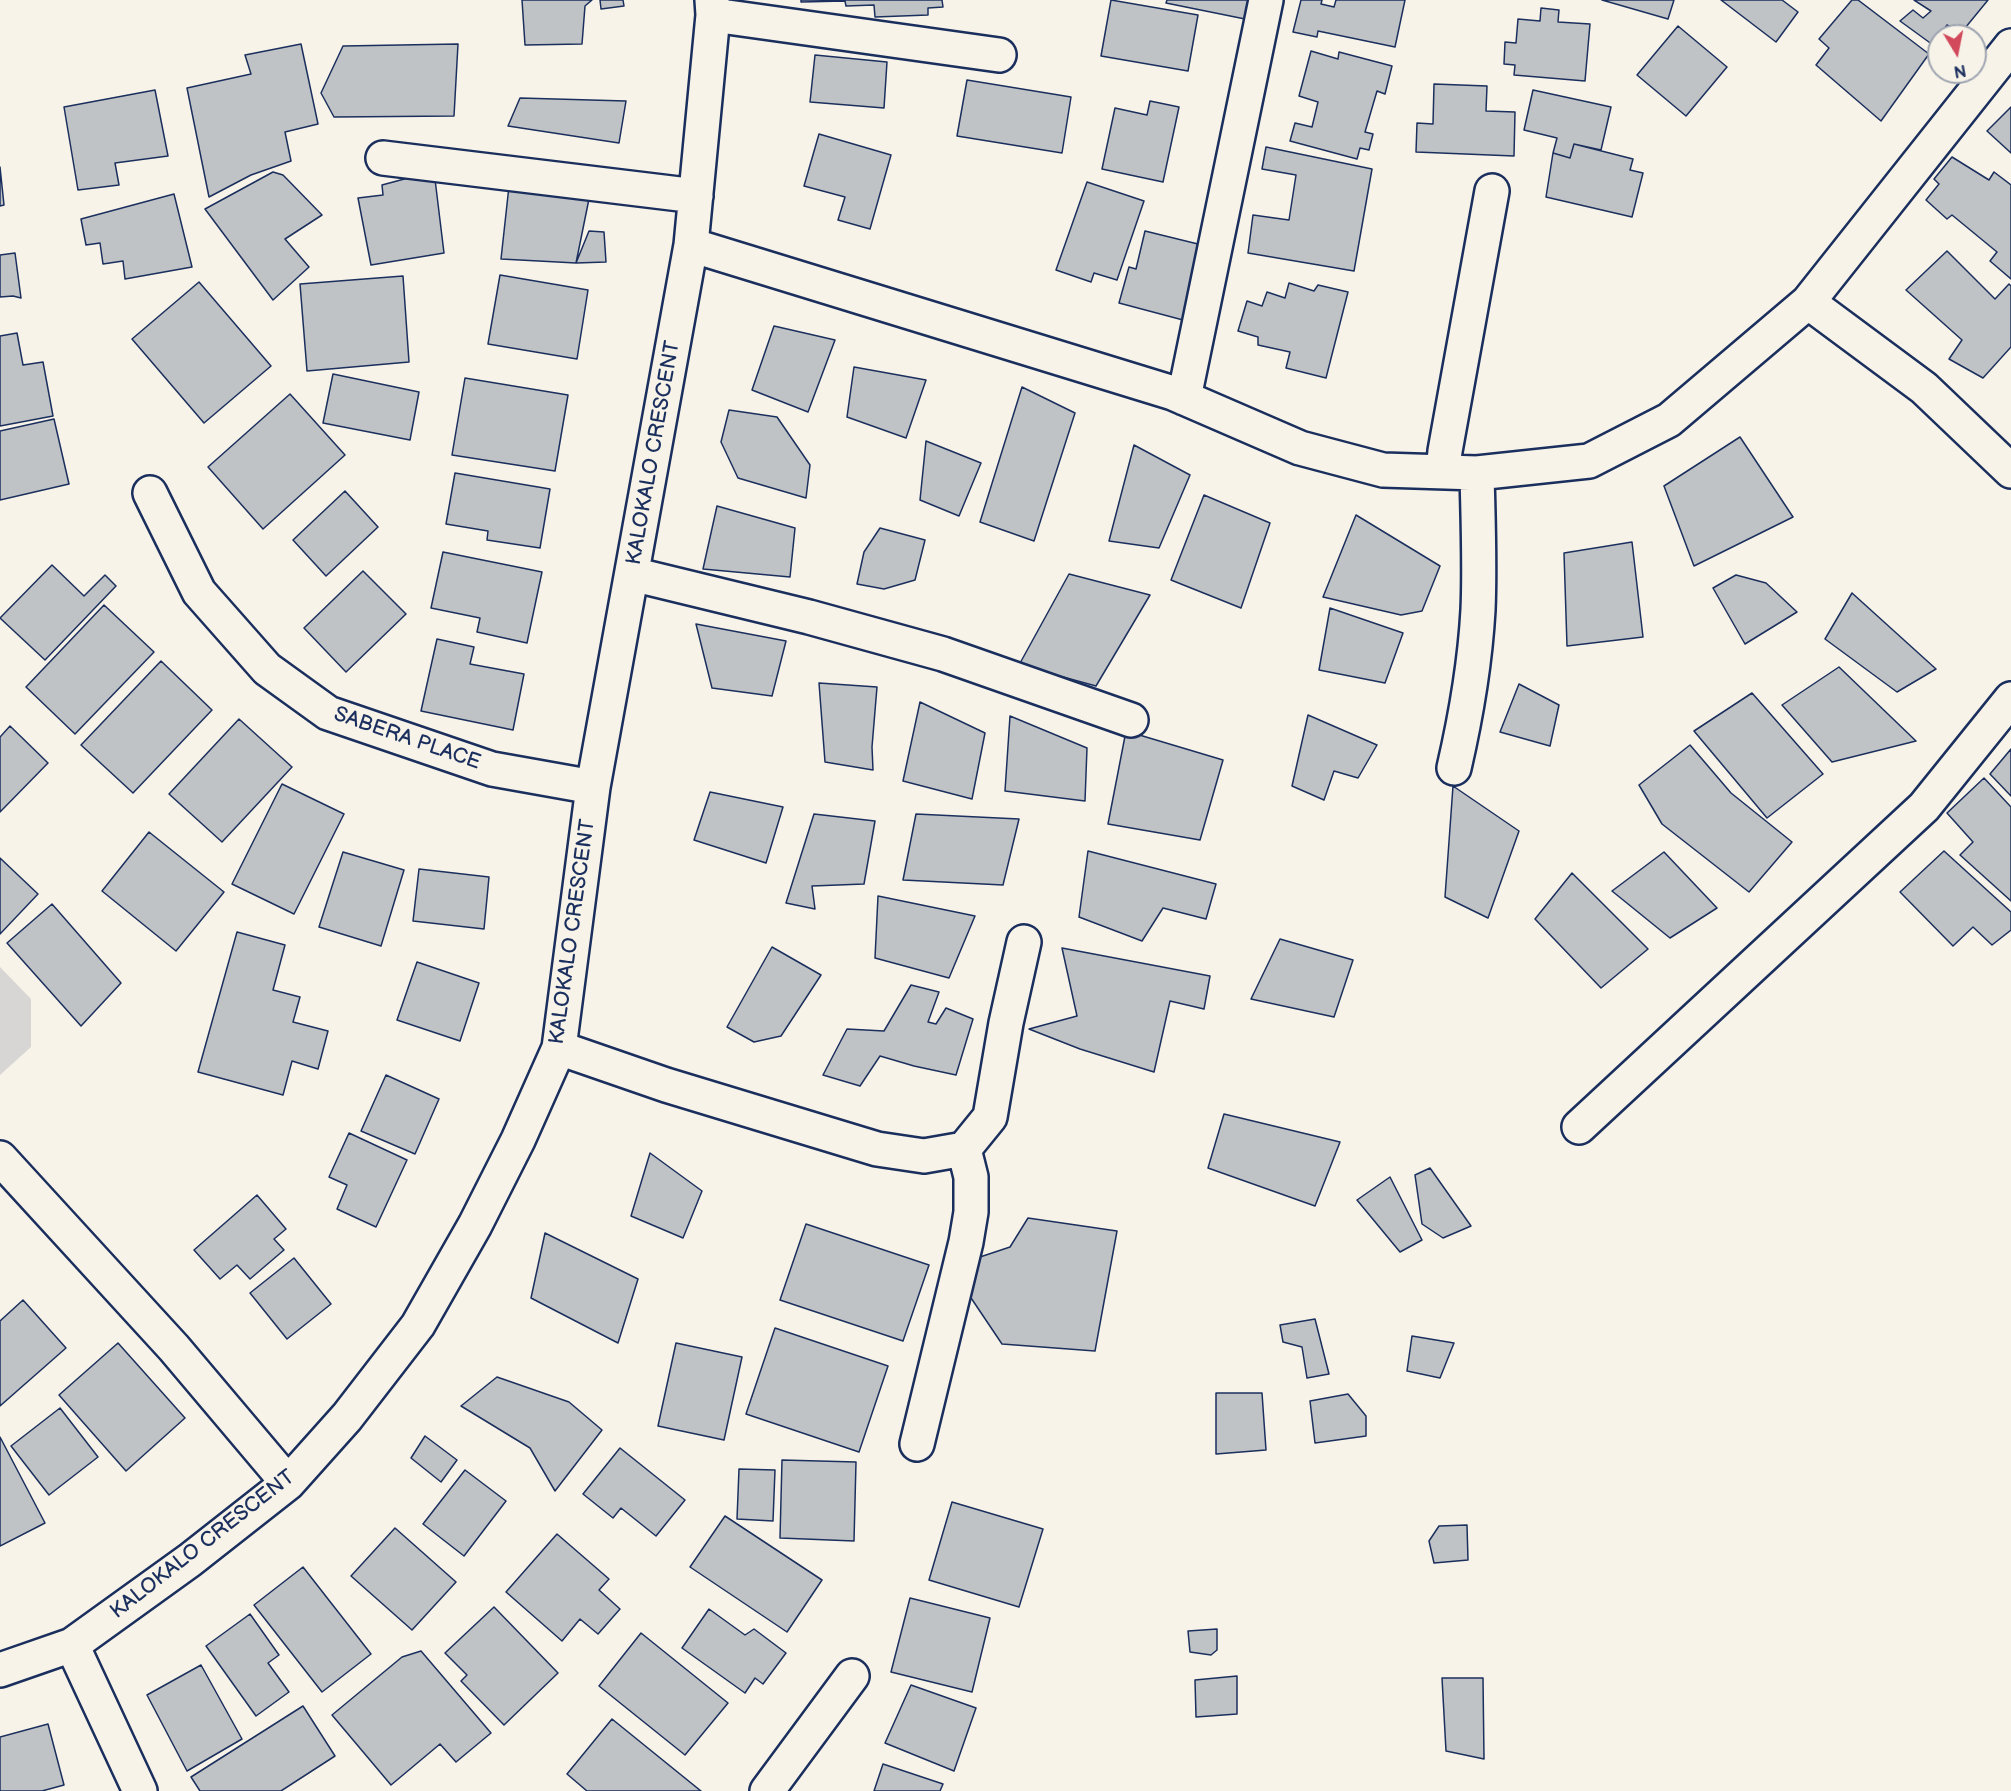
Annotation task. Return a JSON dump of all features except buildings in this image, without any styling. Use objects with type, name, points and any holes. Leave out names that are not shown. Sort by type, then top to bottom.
[{"type":"street","points":[[1184,398],[1266,0]]},
{"type":"street","points":[[713,8],[999,56]]},
{"type":"street","name":"KALOKALO CRESCENT","points":[[0,1670],[72,1645],[190,1560],[288,1483],[347,1417],[418,1325],[475,1225],[518,1140],[559,1048],[593,787],[691,245],[713,8]]},
{"type":"street","points":[[691,245],[1184,398],[1300,448],[1383,470],[1477,473],[1588,461],[1669,420],[1808,302],[2011,46]]},
{"type":"street","points":[[383,158],[696,196]]},
{"type":"street","points":[[1443,472],[1492,191]]},
{"type":"street","points":[[1808,302],[1924,388],[2011,471]]},
{"type":"street","points":[[1454,768],[1466,714],[1474,659],[1479,572],[1477,473]]},
{"type":"street","name":"SABERA PLACE","points":[[150,493],[199,592],[267,669],[328,713],[492,769],[593,787]]},
{"type":"street","points":[[632,574],[809,617],[942,654],[1131,720]]},
{"type":"street","points":[[1579,1127],[1924,807],[2011,699]]},
{"type":"street","points":[[559,1048],[666,1085],[877,1149],[924,1156],[964,1149],[990,1117],[1006,1023],[1024,942]]},
{"type":"street","points":[[917,1444],[966,1242],[971,1212],[971,1177],[964,1149]]},
{"type":"street","points":[[0,1158],[174,1348],[288,1483]]},
{"type":"street","points":[[72,1645],[140,1791]]},
{"type":"street","points":[[767,1791],[852,1676]]},
{"type":"shaded area","points":[[0,967],[31,999],[31,1047],[0,1075]]}]
